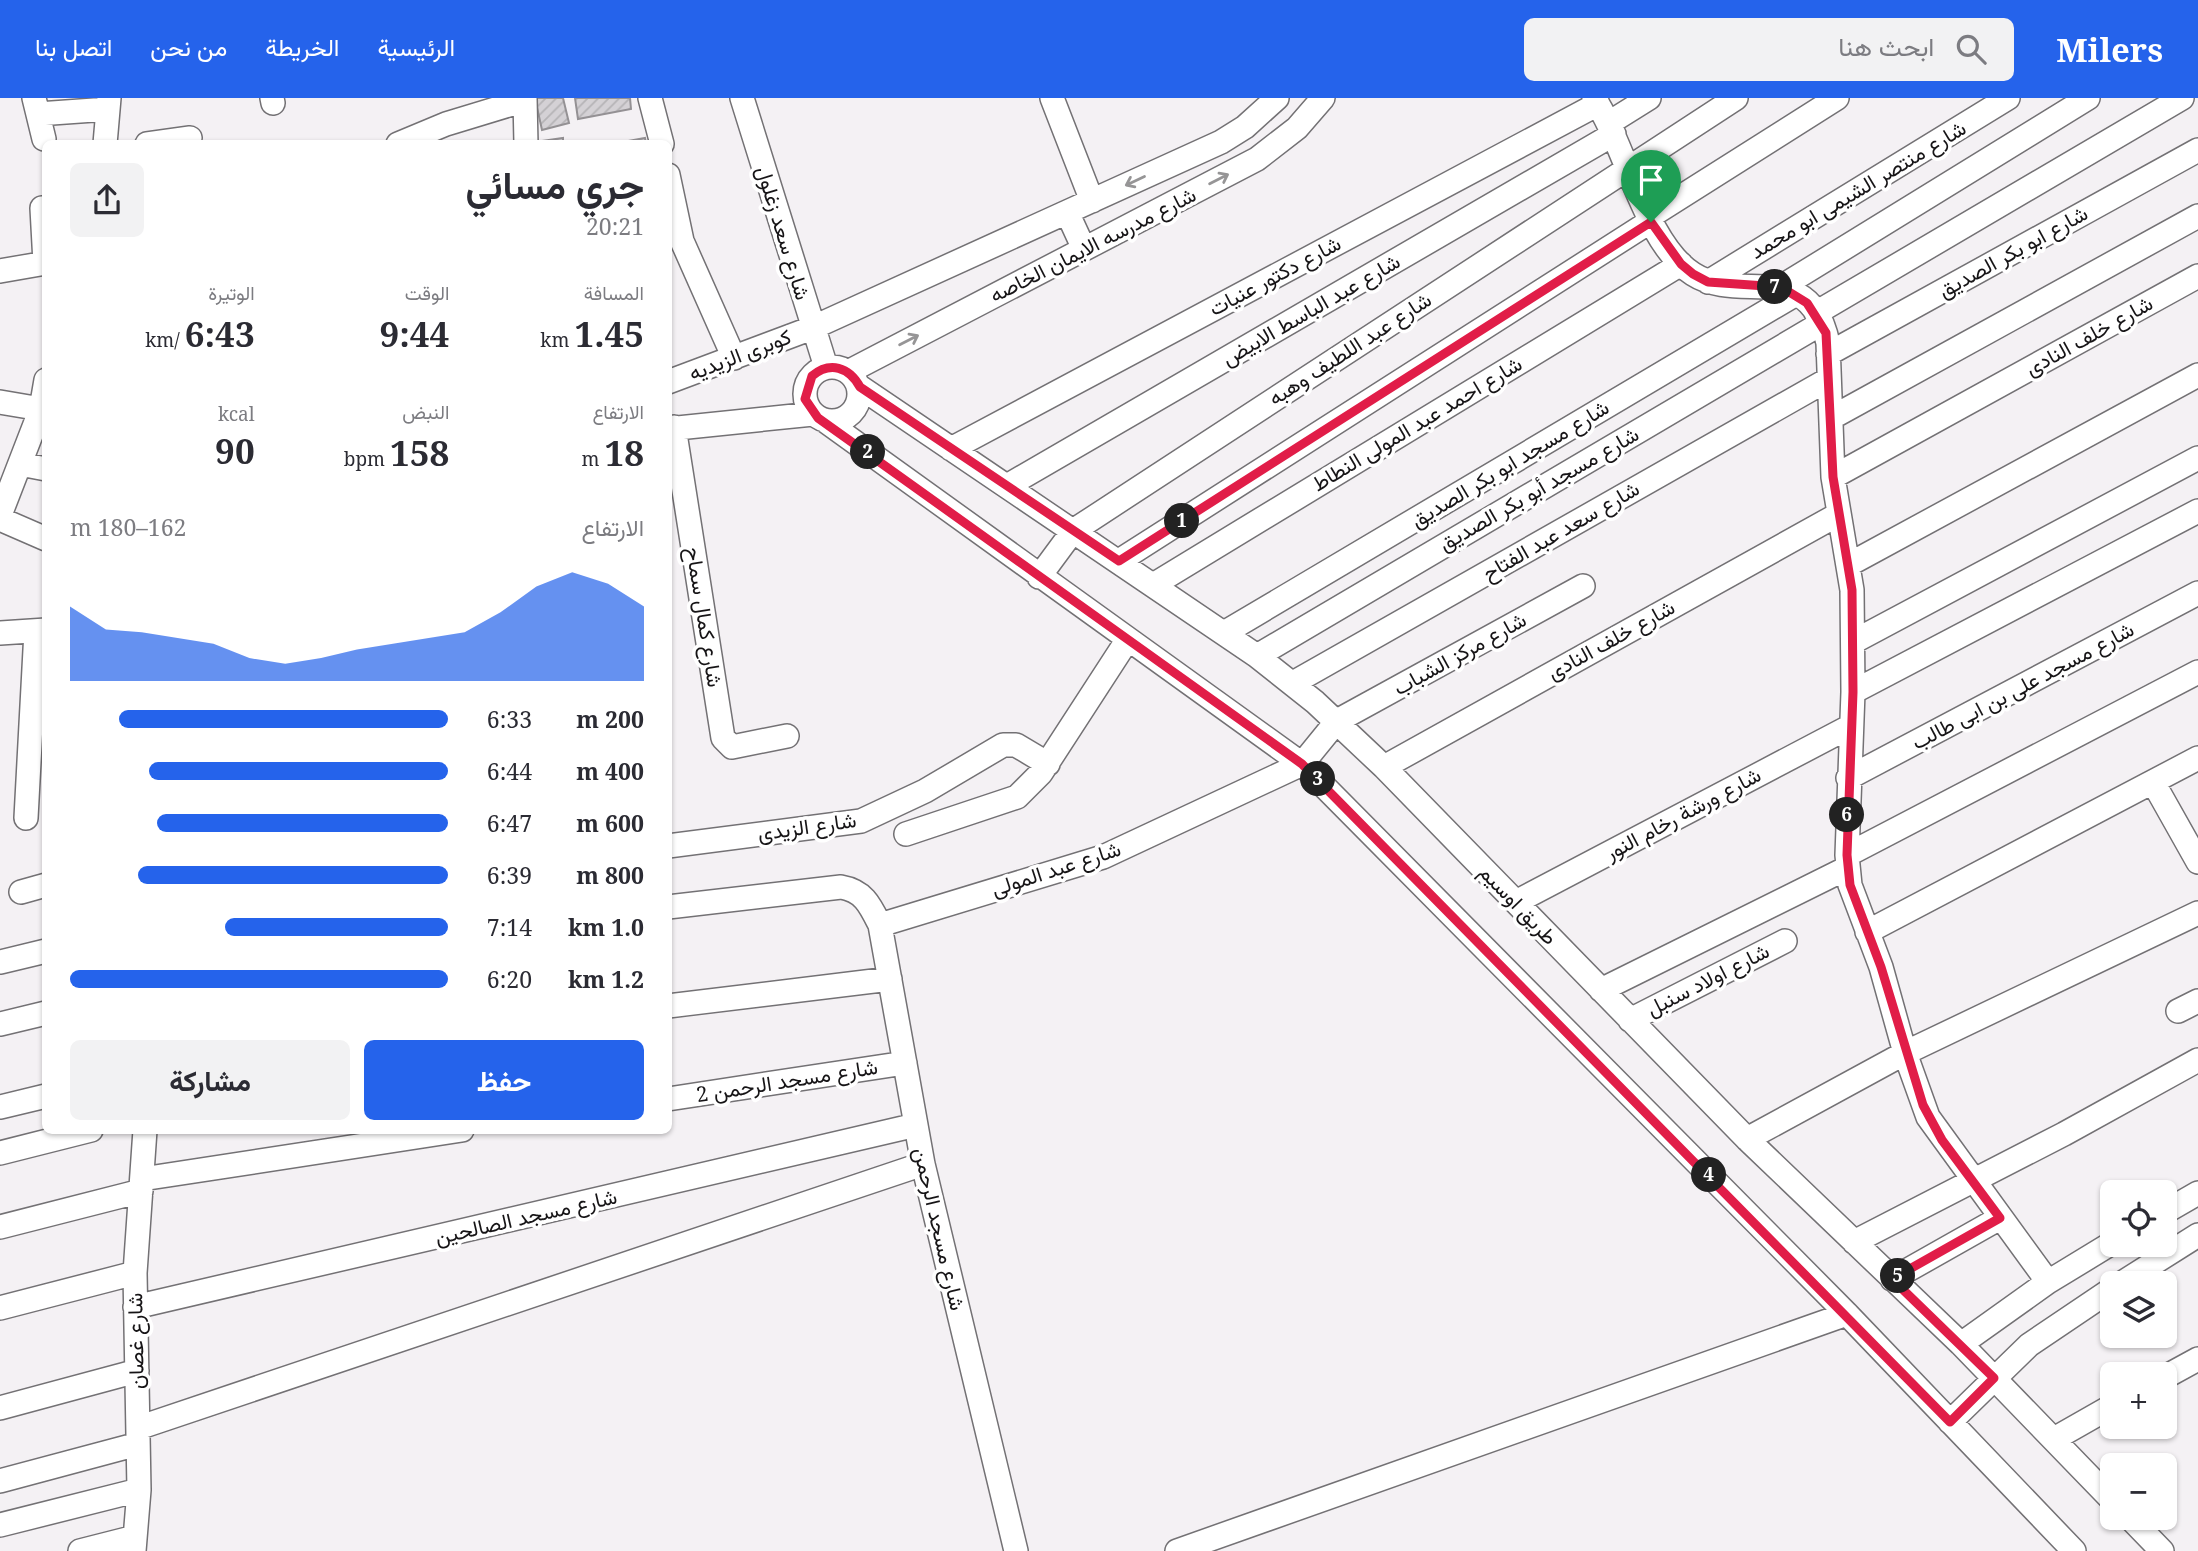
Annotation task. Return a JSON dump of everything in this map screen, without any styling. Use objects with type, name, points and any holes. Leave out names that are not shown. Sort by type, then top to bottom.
[{"type":"street","points":[[650,98],[661,140]]},
{"type":"street","name":"شارع سعد زغلول","points":[[742,98],[812,328],[844,375]]},
{"type":"street","points":[[1052,98],[1092,201]]},
{"type":"street","name":"شارع مدرسه الايمان الخاصه","points":[[812,328],[1221,142],[1277,98]]},
{"type":"street","name":"شارع مدرسه الايمان الخاصه","points":[[844,375],[1257,159],[1297,128],[1322,98]]},
{"type":"street","points":[[1649,98],[1604,115],[1650,219],[1681,264],[1708,282],[1788,291],[1819,318],[1828,354],[1833,477],[1848,565],[1853,642],[1847,862],[1854,901],[1881,967],[1905,1053],[1928,1117],[2048,1282]]},
{"type":"street","name":"شارع عبد اللطيف وهبه","points":[[1073,531],[1736,98]]},
{"type":"street","points":[[1119,561],[1837,98]]},
{"type":"street","name":"شارع منتصر الشيمى ابو محمد","points":[[1708,282],[2008,98]]},
{"type":"street","name":"شارع مسجد ابو بكر الصديق","points":[[1224,633],[1788,291],[2088,98]]},
{"type":"street","name":"شارع مسجد أبو بكر الصديق","points":[[1257,656],[2182,98]]},
{"type":"street","points":[[408,140],[466,117],[525,99],[526,140]]},
{"type":"street","points":[[44,139],[36,106],[108,104],[105,140]]},
{"type":"street","name":"شارع دكتور عنيات","points":[[951,449],[1604,115]]},
{"type":"street","name":"شارع عبد الباسط الابيض","points":[[1007,486],[1604,115]]},
{"type":"street","points":[[176,140],[190,138]]},
{"type":"street","name":"شارع ابو بكر الصديق","points":[[1828,354],[2198,150]]},
{"type":"street","points":[[672,194],[682,241],[734,358]]},
{"type":"street","points":[[1067,212],[1084,249]]},
{"type":"street","points":[[1830,418],[2198,216]]},
{"type":"street","points":[[0,271],[42,263]]},
{"type":"street","name":"شارع احمد عبد المولى النطاط","points":[[1153,585],[1681,264]]},
{"type":"street","name":"شارع خلف النادى","points":[[1833,477],[2198,275]]},
{"type":"street","name":"كوبرى الزيديه","points":[[672,381],[812,328]]},
{"type":"street","points":[[672,428],[819,417],[840,421],[853,412],[860,399],[844,375],[812,376],[805,391],[805,399],[819,417],[1302,764],[1847,1314],[1956,1416],[2074,1551]]},
{"type":"street","name":"طريق اوسيم","points":[[844,375],[1257,656],[1337,721],[1747,1139],[1961,1344],[1987,1385],[2054,1439],[2100,1487]]},
{"type":"street","points":[[1848,565],[2198,375]]},
{"type":"street","name":"شارع سعد عبد الفتاح","points":[[1293,683],[1829,379]]},
{"type":"street","points":[[0,402],[41,409]]},
{"type":"street","points":[[42,403],[0,517],[42,537]]},
{"type":"street","name":"شارع كمال سماح","points":[[672,434],[723,738],[732,747],[787,736]]},
{"type":"street","points":[[1853,642],[2198,458]]},
{"type":"street","points":[[20,464],[42,468]]},
{"type":"street","points":[[1853,692],[2198,511]]},
{"type":"street","name":"شارع خلف النادى","points":[[1384,767],[1839,514]]},
{"type":"street","points":[[1039,577],[1073,531]]},
{"type":"street","name":"شارع مركز الشباب","points":[[1337,721],[1583,586]]},
{"type":"street","name":"شارع مسجد على بن ابى طالب","points":[[1848,778],[2198,593]]},
{"type":"street","points":[[0,633],[41,631],[26,818]]},
{"type":"street","points":[[906,834],[1017,797],[1035,783],[1128,639]]},
{"type":"street","points":[[1601,990],[1847,862],[2198,672]]},
{"type":"street","points":[[1302,764],[1337,721]]},
{"type":"street","name":"شارع ورشة رخام النور","points":[[1516,902],[1851,726]]},
{"type":"street","name":"شارع الزيدى","points":[[672,845],[861,821],[925,791],[1003,745],[1016,745],[1048,764]]},
{"type":"street","points":[[1867,932],[2198,758]]},
{"type":"street","name":"شارع عبد المولى","points":[[875,915],[1102,857],[1302,764]]},
{"type":"street","points":[[2152,782],[2198,862]]},
{"type":"street","points":[[21,892],[42,887]]},
{"type":"street","points":[[672,907],[841,887],[864,896],[875,915]]},
{"type":"street","points":[[1747,1139],[1905,1053],[2198,913]]},
{"type":"street","name":"شارع مسجد الرحمن","points":[[875,915],[890,979],[922,1164],[1016,1551]]},
{"type":"street","name":"شارع اولاد سنبل","points":[[1630,1020],[1785,941]]},
{"type":"street","points":[[0,962],[42,952]]},
{"type":"street","points":[[672,1006],[890,979]]},
{"type":"street","points":[[0,1024],[42,1014]]},
{"type":"street","points":[[1854,1242],[2198,1060]]},
{"type":"street","name":"شارع مسجد الرحمن 2","points":[[672,1098],[905,1063]]},
{"type":"street","points":[[0,1107],[42,1097]]},
{"type":"street","name":"شارع مسجد الصالحين","points":[[135,1307],[916,1125]]},
{"type":"street","points":[[0,1153],[75,1134]]},
{"type":"street","name":"شارع غصان","points":[[135,1544],[139,1490],[135,1273],[145,1134]]},
{"type":"street","points":[[0,1227],[142,1185],[439,1134]]},
{"type":"street","points":[[0,1481],[138,1436],[922,1164]]},
{"type":"street","points":[[2177,1205],[2198,1192]]},
{"type":"street","points":[[1892,1279],[2000,1218]]},
{"type":"street","points":[[2141,1271],[2198,1236]]},
{"type":"street","points":[[1961,1344],[2048,1282],[2100,1251]]},
{"type":"street","points":[[0,1308],[135,1273]]},
{"type":"street","points":[[1956,1416],[2047,1331],[2100,1297]]},
{"type":"street","points":[[1177,1551],[1847,1314]]},
{"type":"street","points":[[2177,1370],[2198,1359]]},
{"type":"street","points":[[0,1408],[137,1371]]},
{"type":"street","points":[[2054,1439],[2100,1413]]},
{"type":"street","points":[[0,1525],[139,1490]]},
{"type":"street","points":[[2142,1530],[2162,1551]]},
{"type":"street","points":[[80,1551],[135,1544]]},
{"type":"building","points":[[535,98],[563,98],[569,123],[542,130]]},
{"type":"building","points":[[575,98],[630,98],[631,109],[578,119]]},
{"type":"route","points":[[1651,222],[1686,270],[1708,282],[1781,287],[1807,303],[1816,313],[1826,333],[1833,477],[1852,590],[1853,692],[1847,855],[1850,885],[1881,967],[1905,1053],[1928,1117],[2000,1218],[1892,1279],[1994,1378],[1950,1422],[1847,1314],[1302,764],[818,418],[805,399],[807,383],[818,370],[826,367],[841,368],[854,377],[860,387],[1119,561],[1651,222]]}]
